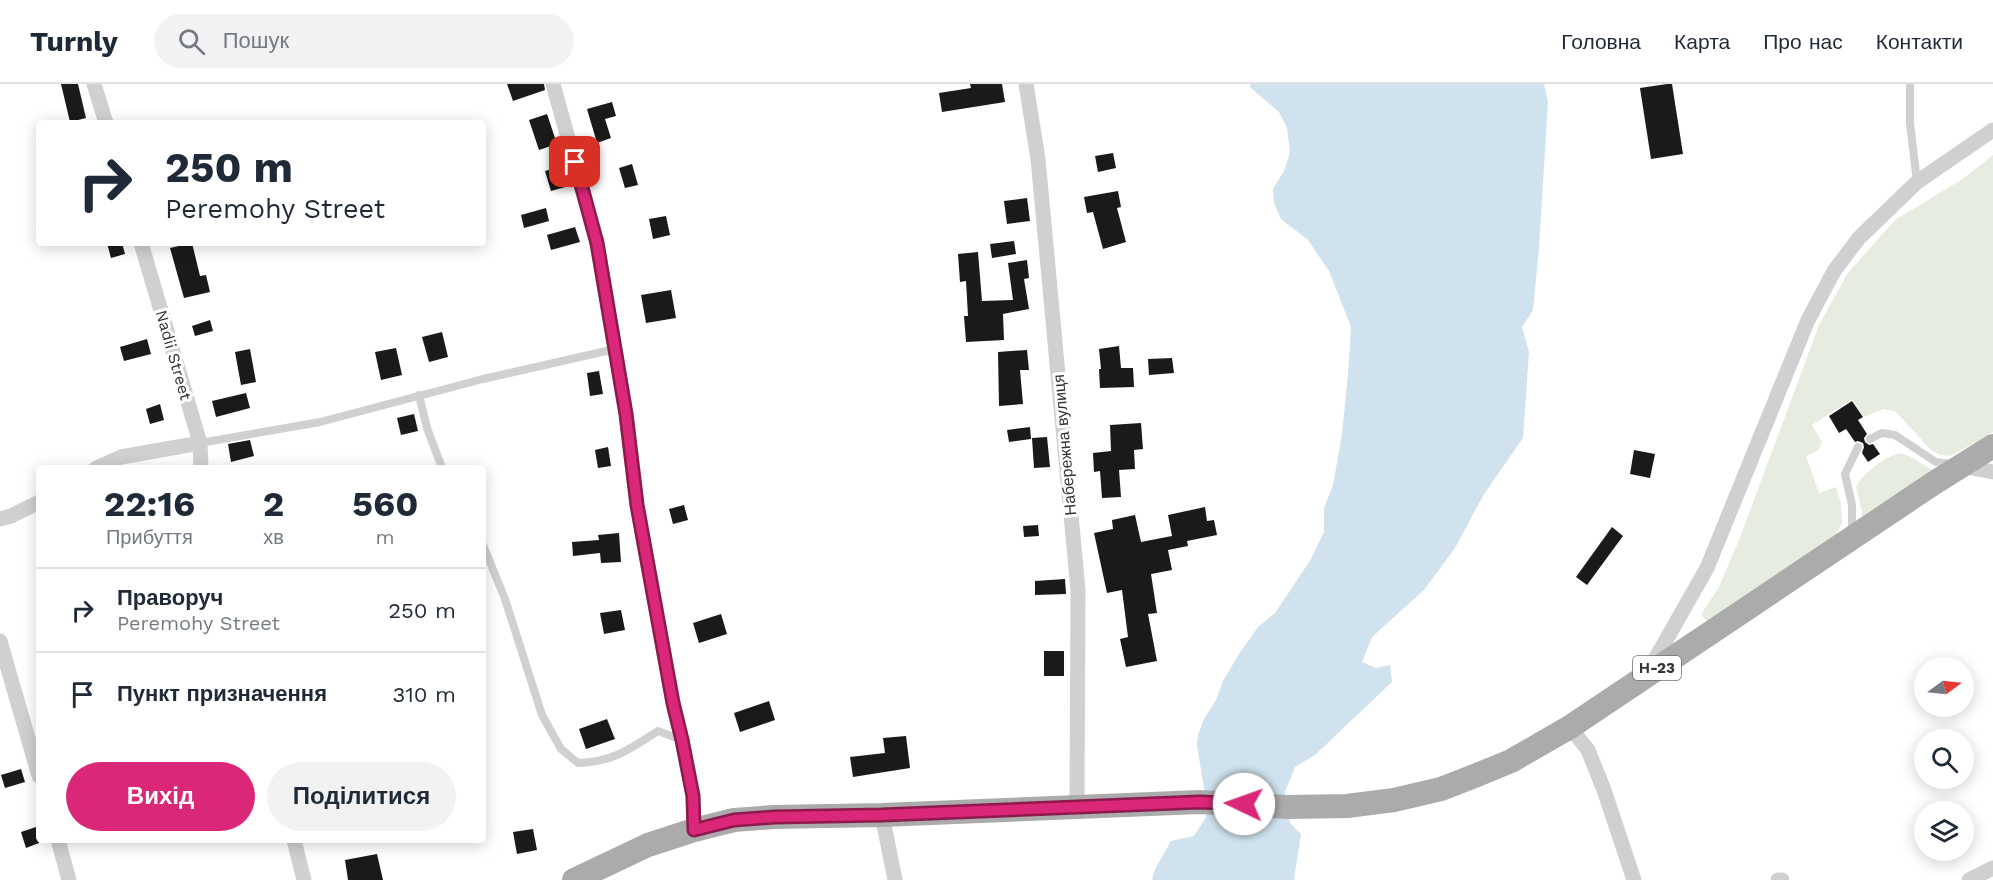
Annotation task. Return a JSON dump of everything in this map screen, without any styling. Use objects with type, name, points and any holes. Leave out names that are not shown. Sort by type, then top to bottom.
[{"type":"main road","name":"Н-23","points":[[574,880],[648,845],[734,820],[1200,802],[1288,807],[1347,806],[1394,800],[1441,789],[1511,761],[1570,727],[1993,446]]},
{"type":"street","points":[[94,84],[105,120]]},
{"type":"street","points":[[553,84],[597,243],[626,414],[637,505],[673,703],[693,796],[694,830]]},
{"type":"street","name":"Набережна вулиця","points":[[1026,84],[1038,159],[1078,590],[1077,807]]},
{"type":"street","points":[[1646,676],[1707,568],[1808,320],[1834,271],[1859,238],[1917,182],[1993,130]]},
{"type":"street","name":"Nadii Street","points":[[142,246],[200,443],[201,465]]},
{"type":"street","points":[[104,465],[121,458],[200,443]]},
{"type":"street","points":[[1961,466],[1993,472]]},
{"type":"street","points":[[0,519],[36,504]]},
{"type":"street","points":[[0,641],[36,766]]},
{"type":"street","points":[[1570,727],[1588,750],[1634,880]]},
{"type":"street","points":[[882,815],[895,880]]},
{"type":"street","points":[[59,843],[69,880]]},
{"type":"street","points":[[295,843],[304,880]]},
{"type":"street","points":[[1969,880],[1993,868]]},
{"type":"lane","points":[[1911,84],[1910,123],[1917,182]]},
{"type":"lane","points":[[200,443],[320,422],[419,395],[615,349]]},
{"type":"lane","points":[[419,395],[427,428],[441,465]]},
{"type":"lane","points":[[1870,439],[1882,433],[1895,435],[1936,462],[1961,466]]},
{"type":"lane","points":[[1852,538],[1852,505],[1845,474],[1858,447]]},
{"type":"lane","points":[[486,553],[508,608],[542,715],[561,749],[578,763],[600,762],[633,748],[658,731],[682,740]]},
{"type":"shaded area","points":[[1993,155],[1993,432],[1951,456],[1940,455],[1931,450],[1895,411],[1883,409],[1864,417],[1852,399],[1812,425],[1822,442],[1819,450],[1806,456],[1819,493],[1836,487],[1841,503],[1842,522],[1831,544],[1710,626],[1701,614],[1718,589],[1739,540],[1819,325],[1848,273],[1895,220],[1961,180]]},
{"type":"shaded area","points":[[1899,453],[1938,473],[1862,520],[1856,486],[1875,466]]},
{"type":"water","points":[[1250,84],[1544,84],[1548,102],[1539,248],[1533,310],[1522,327],[1529,352],[1523,438],[1484,494],[1455,548],[1424,590],[1372,637],[1362,662],[1376,668],[1390,665],[1392,682],[1315,755],[1295,767],[1285,792],[1286,813],[1291,824],[1301,834],[1294,880],[1152,880],[1155,869],[1171,841],[1194,836],[1206,817],[1197,745],[1198,735],[1223,681],[1239,654],[1258,627],[1275,613],[1311,559],[1324,532],[1324,508],[1333,485],[1342,434],[1351,327],[1329,271],[1308,240],[1281,219],[1274,203],[1273,189],[1284,171],[1290,153],[1287,128],[1279,112],[1251,88]]},
{"type":"building","points":[[61,84],[78,84],[86,118],[70,120]]},
{"type":"building","points":[[507,84],[544,84],[545,90],[513,101]]},
{"type":"building","points":[[970,84],[1002,84],[1005,102],[942,112],[939,93],[971,88]]},
{"type":"building","points":[[1672,84],[1683,154],[1651,159],[1640,88]]},
{"type":"building","points":[[612,102],[616,116],[605,119],[611,138],[597,143],[587,109]]},
{"type":"building","points":[[547,114],[557,144],[539,150],[529,120]]},
{"type":"building","points":[[1113,153],[1116,168],[1098,172],[1095,156]]},
{"type":"building","points":[[632,164],[638,185],[625,188],[619,168]]},
{"type":"building","points":[[563,166],[569,186],[551,191],[545,171]]},
{"type":"building","points":[[1118,191],[1121,207],[1117,208],[1126,242],[1103,249],[1093,212],[1087,213],[1084,197]]},
{"type":"building","points":[[1027,198],[1030,221],[1007,224],[1004,201]]},
{"type":"building","points":[[546,208],[549,221],[524,228],[521,215]]},
{"type":"building","points":[[666,216],[670,235],[653,239],[649,219]]},
{"type":"building","points":[[575,227],[580,242],[551,250],[547,235]]},
{"type":"building","points":[[1014,241],[1016,254],[992,258],[990,244]]},
{"type":"building","points":[[108,246],[123,246],[125,254],[111,258]]},
{"type":"building","points":[[193,246],[200,276],[206,275],[210,292],[184,298],[170,248]]},
{"type":"building","points":[[978,252],[982,301],[1013,300],[1008,263],[1027,260],[1029,278],[1024,279],[1029,309],[1003,314],[1004,340],[966,342],[964,316],[968,316],[966,281],[960,282],[958,254]]},
{"type":"building","points":[[671,290],[676,318],[646,323],[641,295]]},
{"type":"building","points":[[210,320],[213,331],[195,336],[192,326]]},
{"type":"building","points":[[442,332],[448,357],[429,362],[422,337]]},
{"type":"building","points":[[147,339],[151,354],[124,361],[120,347]]},
{"type":"building","points":[[1119,346],[1121,368],[1133,368],[1134,387],[1100,388],[1099,349]]},
{"type":"building","points":[[396,348],[402,375],[381,380],[375,352]]},
{"type":"building","points":[[250,349],[256,382],[241,385],[235,352]]},
{"type":"building","points":[[1027,350],[1029,370],[1020,370],[1023,404],[999,406],[998,352]]},
{"type":"building","points":[[1172,358],[1174,373],[1149,375],[1148,359]]},
{"type":"building","points":[[599,371],[603,394],[590,396],[587,373]]},
{"type":"building","points":[[246,393],[250,408],[216,417],[212,401]]},
{"type":"building","points":[[1852,401],[1863,417],[1858,420],[1867,434],[1864,438],[1865,442],[1869,445],[1873,444],[1880,454],[1868,462],[1862,453],[1863,443],[1855,442],[1846,429],[1839,433],[1829,416]]},
{"type":"building","points":[[160,404],[164,420],[150,424],[146,409]]},
{"type":"building","points":[[414,414],[418,431],[401,435],[397,418]]},
{"type":"building","points":[[1141,423],[1143,449],[1134,450],[1135,469],[1119,470],[1121,497],[1102,498],[1100,471],[1094,472],[1093,453],[1111,451],[1110,425]]},
{"type":"building","points":[[1030,427],[1031,439],[1009,442],[1007,430]]},
{"type":"building","points":[[1047,437],[1050,467],[1034,468],[1032,438]]},
{"type":"building","points":[[250,440],[254,456],[231,462],[228,444]]},
{"type":"building","points":[[608,447],[611,466],[598,468],[595,450]]},
{"type":"building","points":[[1634,450],[1655,454],[1650,478],[1630,474]]},
{"type":"building","points":[[684,505],[688,520],[673,524],[669,509]]},
{"type":"building","points":[[1205,507],[1207,521],[1214,520],[1217,535],[1187,541],[1188,546],[1168,550],[1172,570],[1151,574],[1157,613],[1148,614],[1157,661],[1126,667],[1120,639],[1128,637],[1122,590],[1107,593],[1094,533],[1113,529],[1112,520],[1135,515],[1141,542],[1172,536],[1168,515]]},
{"type":"building","points":[[1038,525],[1039,536],[1024,537],[1023,526]]},
{"type":"building","points":[[1612,527],[1623,536],[1587,585],[1576,577]]},
{"type":"building","points":[[619,533],[621,562],[601,563],[600,553],[573,556],[572,542],[599,540],[598,535]]},
{"type":"building","points":[[1065,579],[1066,594],[1035,595],[1035,581]]},
{"type":"building","points":[[621,610],[625,630],[604,634],[600,613]]},
{"type":"building","points":[[721,614],[727,634],[699,643],[693,623]]},
{"type":"building","points":[[1044,651],[1064,651],[1064,676],[1044,676]]},
{"type":"building","points":[[769,701],[775,720],[740,732],[734,713]]},
{"type":"building","points":[[607,719],[615,739],[586,749],[579,729]]},
{"type":"building","points":[[906,736],[910,768],[853,777],[850,757],[885,753],[883,738]]},
{"type":"building","points":[[21,769],[25,782],[5,788],[1,775]]},
{"type":"building","points":[[36,827],[36,843],[39,843],[26,848],[21,832]]},
{"type":"building","points":[[533,829],[537,850],[517,854],[513,832]]},
{"type":"building","points":[[377,854],[383,880],[348,880],[345,860]]},
{"type":"route","points":[[575,162],[597,243],[626,414],[637,505],[673,703],[693,796],[694,830],[734,820],[774,817],[882,815],[1200,802],[1244,804]]}]
